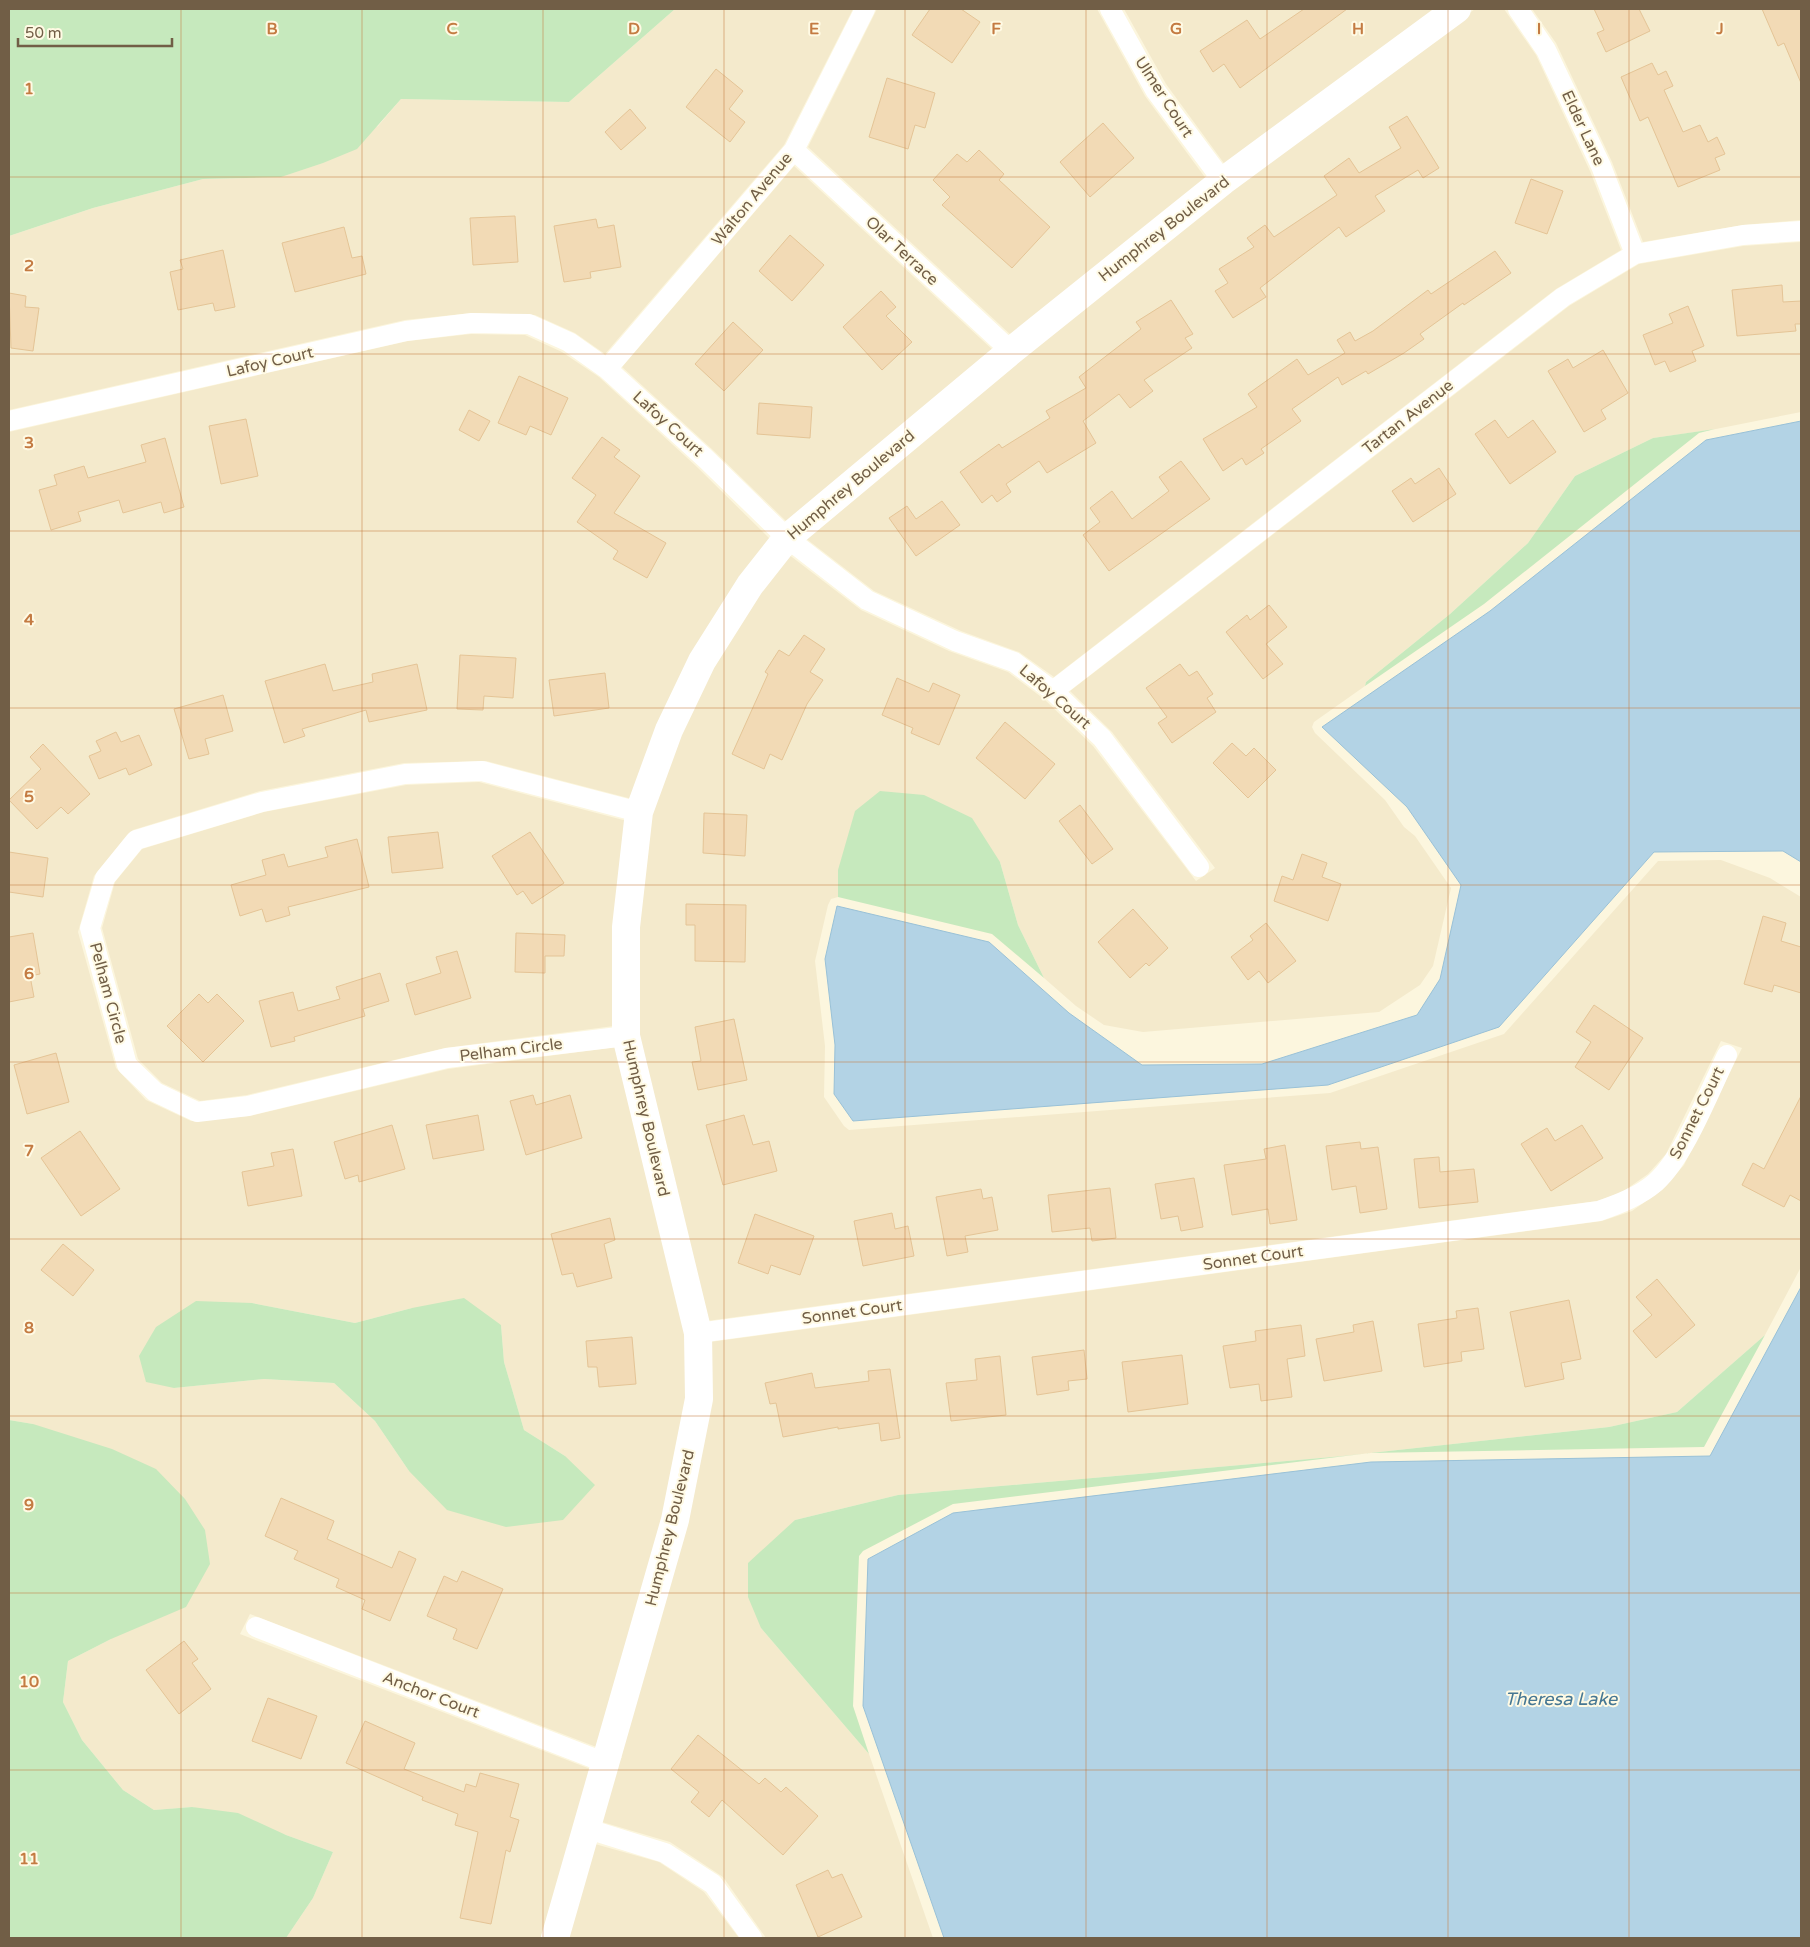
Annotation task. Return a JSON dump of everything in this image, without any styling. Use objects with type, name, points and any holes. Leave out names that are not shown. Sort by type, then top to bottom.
[{"type":"street","name":"Walton Avenue","points":[[607,369],[794,150],[865,9]]},
{"type":"street","name":"Ulmer Court","points":[[1110,9],[1156,90],[1223,181]]},
{"type":"street","name":"Humphrey Boulevard","points":[[555,1938],[588,1830],[675,1520],[700,1399],[698,1333],[626,1036],[626,927],[639,812],[669,730],[702,661],[750,585],[787,538],[1011,351],[1223,181],[1457,9]]},
{"type":"street","name":"Elder Lane","points":[[1518,9],[1546,50],[1601,166],[1635,254]]},
{"type":"street","name":"Olar Terrace","points":[[794,150],[1011,351]]},
{"type":"street","name":"Tartan Avenue","points":[[1053,691],[1563,297],[1635,254],[1743,235],[1801,231]]},
{"type":"street","name":"Lafoy Court","points":[[9,421],[406,331],[472,323],[529,324],[569,342],[607,369],[706,459],[787,538],[867,600],[955,641],[1014,662],[1053,691],[1102,738],[1199,867]]},
{"type":"street","name":"Pelham Circle","points":[[626,1036],[447,1058],[248,1106],[197,1112],[155,1092],[127,1065],[90,928],[105,878],[136,840],[262,802],[405,774],[482,772],[639,812]]},
{"type":"street","name":"Sonnet Court","points":[[698,1333],[1599,1211],[1626,1202],[1656,1182],[1676,1159],[1727,1055]]},
{"type":"street","name":"Anchor Court","points":[[256,1627],[606,1763]]},
{"type":"street","points":[[588,1830],[665,1853],[713,1884],[752,1938]]},
{"type":"shaded area","points":[[675,9],[853,9],[784,145],[605,354],[575,333],[535,315],[472,313],[405,320],[9,410],[9,236],[93,208],[203,179],[281,177],[378,126],[401,99],[569,102]]},
{"type":"shaded area","points":[[877,9],[1097,9],[1145,96],[1207,180],[1012,336],[808,147]]},
{"type":"shaded area","points":[[1124,9],[1438,9],[1226,166],[1166,84]]},
{"type":"shaded area","points":[[1475,9],[1504,9],[1536,55],[1590,171],[1621,250],[1556,289],[1054,677],[1019,652],[961,631],[874,591],[804,537],[1230,189]]},
{"type":"shaded area","points":[[1532,9],[1801,9],[1801,220],[1743,225],[1643,242],[1612,162],[1556,43]]},
{"type":"shaded area","points":[[794,166],[994,351],[788,523],[714,451],[622,367]]},
{"type":"shaded area","points":[[1801,242],[1801,412],[1716,429],[1653,438],[1575,476],[1528,543],[1450,614],[1366,682],[1365,686],[1314,722],[1312,727],[1315,733],[1385,800],[1404,827],[1415,836],[1451,888],[1433,966],[1420,985],[1379,1012],[1143,1032],[1104,1025],[1076,1006],[1044,978],[1018,925],[1000,862],[838,870],[838,897],[831,899],[828,905],[815,961],[825,1046],[824,1097],[844,1126],[849,1130],[1330,1093],[1504,1034],[1658,861],[1721,860],[1770,878],[1801,897],[1801,1267],[1765,1335],[1677,1412],[1609,1427],[1343,1456],[898,1495],[795,1520],[761,1628],[869,1754],[933,1938],[766,1938],[723,1877],[670,1842],[602,1822],[617,1765],[622,1757],[620,1756],[710,1342],[1602,1221],[1632,1211],[1662,1190],[1684,1165],[1742,1048],[1721,1041],[1666,1154],[1648,1174],[1621,1193],[1597,1201],[707,1321],[638,1033],[638,927],[651,814],[680,733],[712,665],[759,590],[788,554],[861,610],[949,651],[1008,672],[1044,699],[1093,746],[1196,881],[1215,868],[1112,732],[1070,691],[1569,306],[1639,264],[1743,246]]},
{"type":"shaded area","points":[[471,334],[525,335],[562,352],[599,377],[697,467],[771,540],[632,799],[486,761],[404,763],[260,791],[133,830],[94,876],[78,932],[116,1068],[146,1100],[191,1121],[250,1116],[448,1069],[617,1047],[686,1335],[688,1400],[664,1519],[599,1748],[250,1614],[240,1634],[593,1770],[543,1938],[286,1938],[313,1898],[333,1852],[286,1835],[192,1807],[154,1810],[123,1790],[82,1740],[63,1702],[68,1661],[111,1639],[33,1424],[9,1420],[9,432],[408,341]],"holes":[[[252,1303],[355,1323],[412,1308],[501,1325],[504,1362],[524,1430],[565,1456],[409,1471],[375,1421],[334,1383],[264,1379],[174,1388]]]},
{"type":"shaded area","points":[[479,782],[627,821],[614,1026],[445,1048],[247,1095],[200,1101],[162,1083],[138,1059],[102,928],[115,882],[142,849],[264,812],[406,785]]},
{"type":"shaded area","points":[[595,1844],[659,1862],[704,1892],[739,1938],[566,1938]]},
{"type":"green space","points":[[9,9],[675,9],[569,102],[401,99],[357,149],[323,163],[281,177],[203,179],[93,208],[9,236]]},
{"type":"green space","points":[[1715,429],[1699,433],[1484,604],[1365,686],[1366,682],[1450,614],[1528,543],[1575,476],[1653,438]]},
{"type":"green space","points":[[880,791],[924,795],[972,818],[1000,862],[1018,925],[1044,978],[992,934],[838,897],[838,870],[855,811]]},
{"type":"green space","points":[[464,1298],[501,1325],[504,1362],[524,1430],[565,1456],[595,1485],[563,1520],[506,1527],[447,1510],[409,1471],[375,1421],[334,1383],[264,1379],[174,1388],[146,1382],[139,1356],[156,1327],[196,1301],[252,1303],[355,1323],[412,1308]]},
{"type":"green space","points":[[1765,1335],[1704,1447],[1371,1453],[1609,1427],[1677,1412]]},
{"type":"green space","points":[[9,1420],[33,1424],[112,1449],[156,1469],[185,1499],[205,1530],[210,1564],[186,1607],[111,1639],[68,1661],[63,1702],[82,1740],[123,1790],[154,1810],[192,1807],[238,1813],[286,1835],[333,1852],[313,1898],[286,1938],[9,1938]]},
{"type":"green space","points":[[1366,1454],[953,1504],[863,1551],[859,1556],[853,1706],[869,1754],[761,1628],[748,1597],[748,1563],[795,1520],[898,1495]]},
{"type":"water","points":[[1801,421],[1801,862],[1783,851],[1654,852],[1499,1027],[1328,1085],[853,1121],[834,1094],[835,1045],[825,959],[837,906],[989,942],[1069,1013],[1142,1065],[1262,1064],[1417,1015],[1440,979],[1461,885],[1407,807],[1322,727],[1490,611],[1706,440]]},
{"type":"water","name":"Theresa Lake","points":[[1801,1287],[1801,1938],[944,1938],[863,1706],[868,1559],[953,1513],[1371,1462],[1710,1456]]},
{"type":"building","points":[[930,9],[961,9],[980,22],[952,63],[912,35]]},
{"type":"building","points":[[1304,9],[1347,9],[1240,88],[1224,64],[1213,72],[1200,51],[1247,20],[1260,39]]},
{"type":"building","points":[[1594,9],[1639,9],[1650,31],[1606,52],[1597,33],[1604,30]]},
{"type":"building","points":[[1762,9],[1801,9],[1801,83],[1784,43],[1778,46]]},
{"type":"building","points":[[1652,63],[1658,75],[1666,71],[1673,86],[1664,90],[1683,132],[1700,125],[1708,142],[1717,137],[1725,154],[1715,158],[1720,170],[1678,187],[1648,117],[1640,121],[1621,77]]},
{"type":"building","points":[[716,69],[743,91],[729,109],[745,122],[730,142],[686,107]]},
{"type":"building","points":[[887,78],[935,93],[925,128],[915,125],[908,149],[869,137]]},
{"type":"building","points":[[630,109],[646,128],[621,150],[605,132]]},
{"type":"building","points":[[1407,116],[1439,168],[1423,178],[1418,170],[1375,196],[1385,211],[1346,237],[1339,227],[1260,288],[1266,297],[1233,318],[1215,291],[1228,283],[1219,269],[1254,247],[1247,238],[1265,225],[1274,237],[1337,195],[1324,176],[1349,158],[1359,173],[1401,148],[1389,127]]},
{"type":"building","points":[[1103,123],[1134,158],[1090,197],[1060,162]]},
{"type":"building","points":[[979,150],[1004,174],[999,180],[1050,227],[1012,268],[942,205],[950,197],[933,180],[957,154],[967,162]]},
{"type":"building","points":[[1531,179],[1563,191],[1547,234],[1515,223]]},
{"type":"building","points":[[515,216],[518,262],[473,265],[470,218]]},
{"type":"building","points":[[596,219],[598,228],[614,225],[621,267],[590,272],[591,278],[564,282],[554,226]]},
{"type":"building","points":[[344,227],[352,258],[362,256],[366,274],[295,292],[282,243]]},
{"type":"building","points":[[790,235],[824,265],[792,301],[759,271]]},
{"type":"building","points":[[223,250],[235,307],[215,311],[213,303],[178,310],[170,272],[183,269],[180,260]]},
{"type":"building","points":[[1495,251],[1511,273],[1464,305],[1463,303],[1420,334],[1424,339],[1404,353],[1368,374],[1366,371],[1342,385],[1338,377],[1292,409],[1301,421],[1261,449],[1264,453],[1246,465],[1242,458],[1223,471],[1203,439],[1257,407],[1248,394],[1297,359],[1308,375],[1345,353],[1337,340],[1350,332],[1355,341],[1373,331],[1428,290],[1431,294]]},
{"type":"building","points":[[1782,285],[1783,302],[1801,301],[1801,324],[1795,324],[1796,331],[1737,336],[1732,290]]},
{"type":"building","points":[[881,291],[896,307],[886,316],[912,342],[882,370],[843,327]]},
{"type":"building","points":[[9,293],[26,296],[25,307],[39,308],[33,351],[11,348]]},
{"type":"building","points":[[1171,300],[1193,334],[1185,338],[1192,348],[1144,380],[1153,391],[1130,408],[1119,394],[1083,421],[1096,443],[1047,473],[1039,461],[1006,484],[1011,492],[997,502],[992,495],[982,503],[960,472],[999,444],[1002,448],[1050,418],[1046,411],[1086,388],[1079,377],[1141,329],[1136,322]]},
{"type":"building","points":[[1688,306],[1704,346],[1692,351],[1696,361],[1670,372],[1665,361],[1655,365],[1643,335],[1673,323],[1669,314]]},
{"type":"building","points":[[733,322],[763,350],[724,391],[695,364]]},
{"type":"building","points":[[1603,350],[1628,393],[1601,410],[1606,419],[1584,432],[1548,371],[1568,359],[1573,368]]},
{"type":"building","points":[[519,376],[568,398],[551,435],[530,426],[526,435],[498,423]]},
{"type":"building","points":[[759,403],[812,407],[810,438],[757,434]]},
{"type":"building","points":[[469,410],[490,421],[479,441],[459,430]]},
{"type":"building","points":[[246,419],[258,476],[221,484],[209,426]]},
{"type":"building","points":[[1495,420],[1508,438],[1533,420],[1556,452],[1510,484],[1475,434]]},
{"type":"building","points":[[602,437],[620,450],[614,457],[640,476],[614,513],[666,543],[647,578],[613,559],[618,551],[577,522],[596,495],[572,478]]},
{"type":"building","points":[[165,438],[184,507],[164,513],[161,502],[123,513],[119,500],[78,512],[81,521],[51,530],[39,490],[57,485],[54,475],[84,466],[88,478],[146,462],[141,445]]},
{"type":"building","points":[[1181,461],[1210,499],[1109,571],[1083,535],[1100,522],[1090,508],[1112,491],[1132,519],[1169,491],[1159,477]]},
{"type":"building","points":[[1439,468],[1456,494],[1413,522],[1392,491],[1411,478],[1415,484]]},
{"type":"building","points":[[942,501],[960,525],[916,556],[889,518],[907,506],[916,519]]},
{"type":"building","points":[[1269,605],[1287,627],[1266,644],[1283,664],[1263,679],[1226,632],[1247,615],[1250,620]]},
{"type":"building","points":[[804,635],[825,649],[810,672],[823,680],[807,704],[782,760],[770,754],[764,769],[732,754],[768,674],[765,672],[779,650],[789,656]]},
{"type":"building","points":[[460,655],[516,658],[513,698],[484,696],[483,710],[457,709]]},
{"type":"building","points":[[325,664],[333,691],[373,682],[372,674],[417,664],[427,710],[369,722],[366,710],[302,729],[305,736],[284,743],[265,681]]},
{"type":"building","points":[[1180,664],[1189,676],[1197,671],[1213,694],[1207,698],[1216,712],[1172,743],[1158,723],[1167,717],[1146,688]]},
{"type":"building","points":[[605,673],[609,708],[554,716],[549,680]]},
{"type":"building","points":[[897,678],[929,692],[933,683],[960,695],[939,745],[911,733],[913,728],[882,715]]},
{"type":"building","points":[[223,695],[233,731],[205,739],[209,754],[189,759],[174,709]]},
{"type":"building","points":[[1005,722],[1055,764],[1025,799],[976,758]]},
{"type":"building","points":[[116,732],[121,742],[139,735],[152,765],[129,775],[126,768],[99,779],[89,756],[101,751],[96,741]]},
{"type":"building","points":[[1232,743],[1246,756],[1254,748],[1276,770],[1248,798],[1213,763]]},
{"type":"building","points":[[43,744],[90,794],[68,814],[61,807],[37,829],[9,800],[41,769],[30,757]]},
{"type":"building","points":[[1080,805],[1113,849],[1092,864],[1059,821]]},
{"type":"building","points":[[704,813],[747,815],[745,856],[703,853]]},
{"type":"building","points":[[438,832],[443,868],[392,873],[388,837]]},
{"type":"building","points":[[530,832],[564,883],[532,904],[523,891],[517,895],[492,856]]},
{"type":"building","points":[[357,839],[369,887],[288,907],[290,915],[266,922],[262,909],[240,916],[231,885],[266,875],[262,860],[284,854],[288,867],[328,857],[325,847]]},
{"type":"building","points":[[9,852],[48,858],[43,897],[9,892]]},
{"type":"building","points":[[1302,854],[1327,863],[1322,877],[1341,884],[1328,921],[1274,901],[1282,876],[1293,880]]},
{"type":"building","points":[[686,904],[746,905],[745,962],[695,961],[695,925],[686,925]]},
{"type":"building","points":[[1133,909],[1168,948],[1149,966],[1146,963],[1130,978],[1098,942]]},
{"type":"building","points":[[1763,916],[1786,923],[1781,941],[1801,947],[1801,993],[1774,985],[1772,992],[1744,984]]},
{"type":"building","points":[[1266,923],[1296,961],[1268,983],[1259,971],[1248,980],[1231,957],[1253,940],[1250,936]]},
{"type":"building","points":[[33,933],[40,974],[30,976],[34,997],[9,1002],[9,937]]},
{"type":"building","points":[[516,933],[565,935],[564,956],[545,956],[545,973],[515,972]]},
{"type":"building","points":[[457,951],[471,998],[415,1015],[406,984],[441,973],[436,957]]},
{"type":"building","points":[[380,973],[389,1001],[363,1009],[365,1016],[294,1037],[295,1041],[271,1047],[259,1001],[293,992],[298,1011],[340,999],[336,987]]},
{"type":"building","points":[[199,994],[208,1003],[217,994],[244,1021],[203,1062],[167,1026]]},
{"type":"building","points":[[1594,1005],[1643,1038],[1609,1090],[1575,1067],[1591,1042],[1576,1032]]},
{"type":"building","points":[[734,1019],[747,1080],[698,1090],[692,1062],[701,1061],[695,1027]]},
{"type":"building","points":[[56,1053],[69,1102],[27,1114],[14,1065]]},
{"type":"building","points":[[533,1095],[536,1105],[570,1095],[582,1138],[526,1155],[510,1101]]},
{"type":"building","points":[[1801,1096],[1801,1201],[1790,1195],[1784,1207],[1742,1185],[1753,1163],[1764,1169]]},
{"type":"building","points":[[478,1115],[484,1150],[433,1159],[426,1125]]},
{"type":"building","points":[[744,1115],[753,1145],[769,1141],[777,1171],[723,1185],[706,1125]]},
{"type":"building","points":[[392,1125],[405,1169],[359,1182],[358,1175],[345,1179],[334,1142]]},
{"type":"building","points":[[1582,1125],[1603,1158],[1551,1191],[1521,1144],[1547,1128],[1555,1141]]},
{"type":"building","points":[[80,1131],[120,1189],[81,1216],[41,1158]]},
{"type":"building","points":[[1360,1142],[1361,1149],[1378,1147],[1387,1209],[1360,1213],[1356,1186],[1332,1190],[1326,1146]]},
{"type":"building","points":[[1285,1145],[1297,1220],[1270,1224],[1268,1209],[1232,1215],[1224,1165],[1266,1159],[1264,1149]]},
{"type":"building","points":[[293,1149],[302,1196],[248,1206],[242,1172],[274,1166],[271,1153]]},
{"type":"building","points":[[1439,1157],[1440,1172],[1474,1169],[1478,1202],[1419,1208],[1414,1159]]},
{"type":"building","points":[[1194,1178],[1203,1227],[1181,1231],[1178,1216],[1161,1219],[1155,1184]]},
{"type":"building","points":[[1110,1188],[1116,1238],[1092,1241],[1090,1228],[1052,1232],[1048,1195]]},
{"type":"building","points":[[981,1189],[983,1199],[992,1197],[998,1230],[965,1236],[968,1252],[947,1256],[936,1197]]},
{"type":"building","points":[[892,1213],[895,1229],[908,1226],[914,1256],[863,1266],[854,1221]]},
{"type":"building","points":[[755,1214],[814,1236],[800,1275],[771,1265],[768,1274],[738,1263]]},
{"type":"building","points":[[610,1218],[615,1240],[604,1244],[612,1278],[577,1287],[573,1273],[562,1275],[551,1234]]},
{"type":"building","points":[[63,1244],[94,1270],[73,1296],[41,1270]]},
{"type":"building","points":[[1657,1279],[1695,1325],[1656,1358],[1633,1331],[1652,1315],[1636,1297]]},
{"type":"building","points":[[1569,1300],[1581,1359],[1561,1363],[1564,1379],[1525,1387],[1510,1312]]},
{"type":"building","points":[[1478,1308],[1484,1349],[1461,1352],[1462,1361],[1424,1367],[1418,1324],[1457,1318],[1456,1311]]},
{"type":"building","points":[[1373,1321],[1382,1371],[1324,1381],[1316,1339],[1354,1332],[1353,1325]]},
{"type":"building","points":[[1301,1325],[1305,1356],[1287,1359],[1292,1397],[1261,1401],[1259,1384],[1230,1388],[1223,1346],[1256,1341],[1255,1331]]},
{"type":"building","points":[[632,1337],[636,1384],[599,1387],[597,1367],[588,1367],[586,1341]]},
{"type":"building","points":[[1084,1350],[1087,1379],[1068,1381],[1069,1390],[1037,1395],[1032,1357]]},
{"type":"building","points":[[1182,1355],[1188,1404],[1128,1412],[1122,1362]]},
{"type":"building","points":[[1000,1356],[1006,1415],[951,1421],[946,1383],[977,1380],[975,1359]]},
{"type":"building","points":[[890,1369],[900,1438],[881,1441],[879,1423],[838,1429],[838,1427],[783,1437],[776,1403],[770,1404],[765,1383],[812,1373],[815,1388],[869,1381],[868,1371]]},
{"type":"building","points":[[281,1498],[334,1521],[327,1539],[392,1568],[399,1551],[416,1559],[390,1621],[362,1609],[365,1600],[336,1587],[339,1579],[294,1559],[298,1551],[265,1536]]},
{"type":"building","points":[[462,1571],[503,1589],[477,1649],[453,1639],[457,1629],[427,1616],[444,1576],[457,1582]]},
{"type":"building","points":[[184,1641],[198,1659],[192,1663],[211,1689],[179,1714],[146,1670]]},
{"type":"building","points":[[268,1698],[317,1716],[301,1759],[252,1741]]},
{"type":"building","points":[[365,1721],[415,1743],[404,1769],[464,1792],[466,1784],[476,1787],[480,1773],[519,1784],[510,1817],[519,1820],[510,1852],[506,1850],[491,1924],[460,1918],[478,1832],[455,1825],[458,1814],[422,1800],[423,1797],[346,1763]]},
{"type":"building","points":[[698,1735],[759,1784],[765,1778],[781,1792],[786,1787],[818,1816],[783,1855],[722,1800],[709,1817],[691,1802],[699,1792],[671,1769]]},
{"type":"building","points":[[828,1870],[832,1878],[842,1874],[862,1917],[818,1937],[796,1885]]}]
